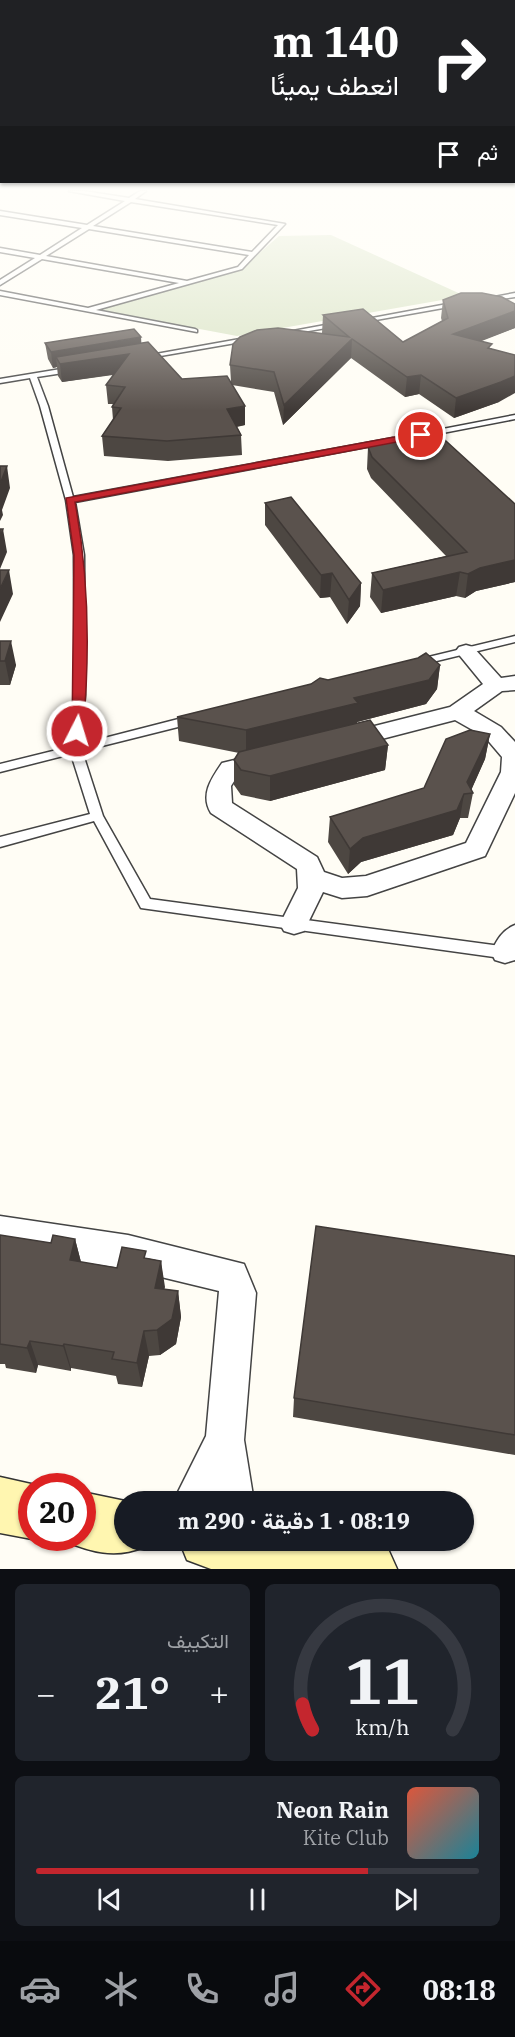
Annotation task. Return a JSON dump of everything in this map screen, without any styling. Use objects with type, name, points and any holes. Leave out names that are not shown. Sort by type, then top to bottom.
[{"type":"main road","points":[[0,1505],[18,1508]]},
{"type":"main road","points":[[96,1522],[114,1525]]},
{"type":"main road","points":[[301,1551],[368,1569]]},
{"type":"street","points":[[321,747],[458,712],[505,684],[466,651]]},
{"type":"street","points":[[314,879],[342,888],[367,886],[476,849],[513,772],[514,756],[493,732],[458,712]]},
{"type":"street","points":[[287,755],[230,769],[219,786],[220,807],[308,864],[314,879],[310,894],[294,924]]},
{"type":"street","points":[[0,1233],[128,1252],[232,1276],[238,1293],[225,1440],[228,1491]]},
{"type":"street","points":[[199,1491],[225,1440]]},
{"type":"lane","points":[[0,283],[30,264]]},
{"type":"lane","points":[[83,264],[188,282]]},
{"type":"lane","points":[[88,310],[240,268],[244,264]]},
{"type":"lane","points":[[0,293],[195,331]]},
{"type":"lane","points":[[482,300],[515,295]]},
{"type":"lane","points":[[506,296],[515,304]]},
{"type":"lane","points":[[352,322],[470,302]]},
{"type":"lane","points":[[281,334],[340,324]]},
{"type":"lane","points":[[139,358],[258,338]]},
{"type":"lane","points":[[0,381],[80,368]]},
{"type":"lane","points":[[33,376],[44,405],[70,500],[79,555],[80,695],[75,749],[98,816],[146,904],[294,924],[512,947]]},
{"type":"lane","points":[[410,437],[515,417]]},
{"type":"lane","points":[[70,500],[398,439]]},
{"type":"lane","points":[[409,665],[515,639]]},
{"type":"lane","points":[[0,768],[202,717]]},
{"type":"lane","points":[[0,842],[98,816]]},
{"type":"green space","points":[[247,264],[395,264],[465,296],[237,336],[98,310],[241,269]]},
{"type":"building","points":[[461,293],[482,293],[502,297],[515,304],[515,311],[453,334],[492,344],[488,348],[515,355],[515,376],[456,398],[421,375],[407,377],[352,339],[284,405],[274,372],[230,365],[233,344],[240,337],[257,330],[278,328],[349,337],[323,315],[363,309],[403,342],[448,318],[443,300]]},
{"type":"building","points":[[134,329],[141,337],[51,352],[45,343]]},
{"type":"building","points":[[148,342],[182,379],[227,376],[245,406],[227,409],[241,435],[167,441],[102,436],[121,408],[112,407],[125,387],[106,385],[129,354],[60,364],[56,357]]},
{"type":"building","points":[[435,431],[515,504],[515,560],[480,568],[468,574],[460,572],[383,590],[372,573],[467,552],[372,457],[368,447],[381,441]]},
{"type":"building","points":[[0,466],[7,466],[0,484]]},
{"type":"building","points":[[291,497],[361,583],[349,600],[332,573],[321,575],[265,503]]},
{"type":"building","points":[[0,570],[9,570],[0,589]]},
{"type":"building","points":[[0,641],[11,641],[5,661],[0,661]]},
{"type":"building","points":[[426,653],[440,665],[429,680],[354,698],[358,703],[246,730],[177,717],[311,684],[320,678],[328,680],[418,658]]},
{"type":"building","points":[[370,720],[388,745],[270,776],[241,770],[234,760],[239,752]]},
{"type":"building","points":[[470,730],[490,734],[467,782],[473,793],[464,794],[457,810],[363,838],[350,849],[330,817],[424,788],[446,739]]},
{"type":"building","points":[[316,1226],[515,1256],[515,1435],[294,1398]]},
{"type":"building","points":[[0,1235],[51,1243],[53,1235],[75,1239],[70,1260],[117,1268],[122,1247],[146,1251],[144,1258],[161,1261],[155,1288],[178,1291],[172,1319],[157,1330],[144,1331],[137,1363],[112,1359],[114,1352],[64,1344],[63,1346],[30,1341],[27,1348],[0,1344]]},
{"type":"route","points":[[77,731],[80,695],[79,555],[70,500],[421,435]]}]
